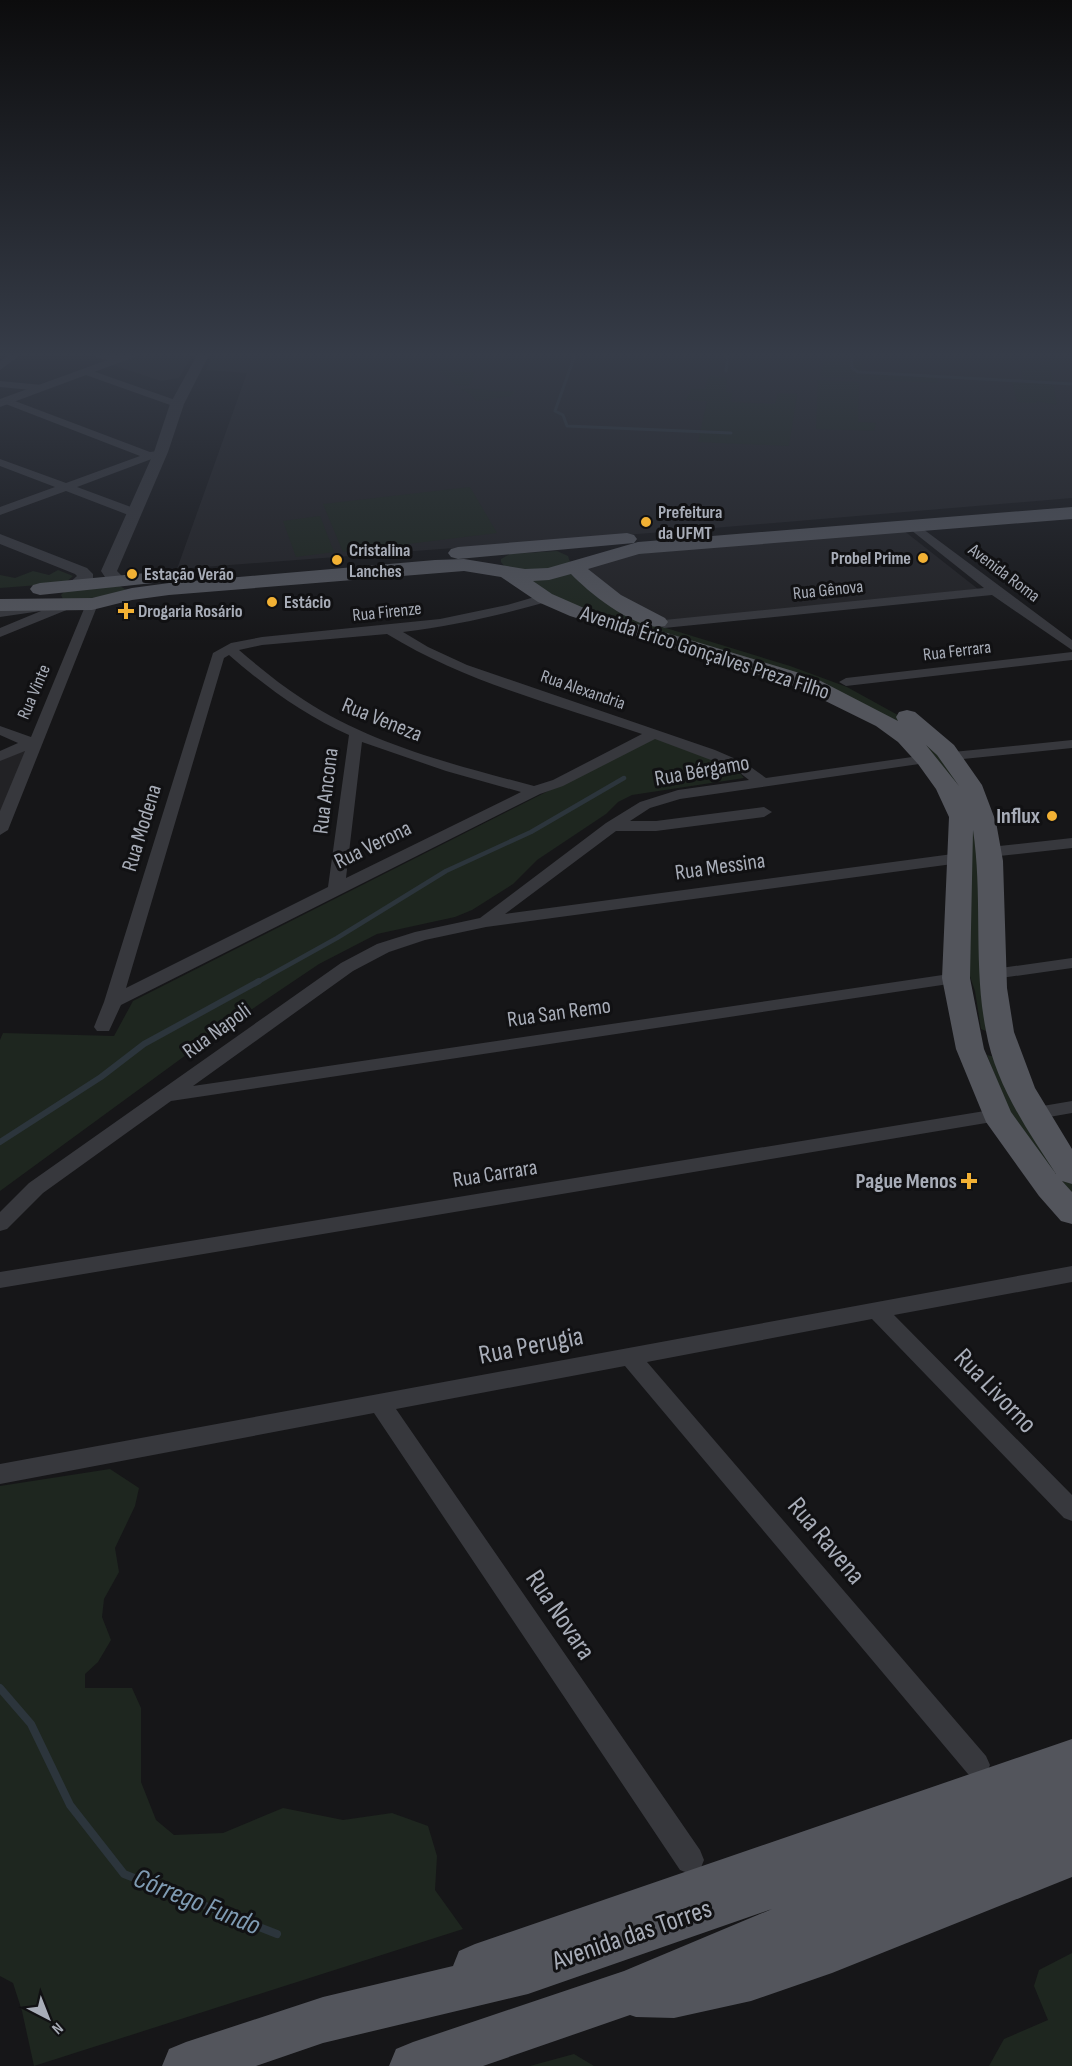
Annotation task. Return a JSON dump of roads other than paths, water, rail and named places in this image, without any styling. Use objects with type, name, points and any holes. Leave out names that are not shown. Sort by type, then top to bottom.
[{"type":"main road","points":[[0,593],[76,584],[125,587],[231,583],[464,565],[536,576],[576,568],[638,548],[1070,513]]},
{"type":"main road","points":[[0,605],[92,603],[125,587],[206,577],[521,548],[1070,513]]},
{"type":"main road","name":"Avenida Érico Gonçalves Preza Filho","points":[[552,546],[574,554],[579,562],[576,568],[589,582],[618,604],[664,624],[793,663],[846,682],[883,701],[923,728],[952,756],[975,791],[986,821],[990,852],[994,974],[1000,1031],[1008,1060],[1032,1114],[1072,1173]]},
{"type":"main road","points":[[506,572],[497,566],[497,558],[505,552],[521,548]]},
{"type":"main road","name":"Avenida Érico Gonçalves Preza Filho","points":[[506,572],[544,598],[615,624],[805,682],[884,721],[906,737],[927,759],[948,788],[961,817],[956,978],[968,1038],[997,1115],[1050,1188],[1072,1213]]},
{"type":"main road","points":[[59,604],[47,597],[55,590],[76,584]]},
{"type":"main road","points":[[968,1038],[1000,1031]]},
{"type":"main road","points":[[968,1038],[977,1047],[988,1048],[1008,1060]]},
{"type":"main road","points":[[323,2020],[1072,1759]]},
{"type":"main road","name":"Avenida das Torres","points":[[413,2066],[625,1994],[768,1910],[1072,1785]]},
{"type":"main road","name":"Avenida das Torres","points":[[186,2066],[323,2020],[768,1910],[1072,1823]]},
{"type":"main road","points":[[625,1994],[674,1995],[751,1978],[832,1950],[1072,1855]]},
{"type":"street","points":[[147,451],[155,454]]},
{"type":"street","points":[[0,511],[155,454]]},
{"type":"street","points":[[125,587],[113,577],[110,571],[135,513],[155,454]]},
{"type":"street","points":[[0,462],[135,513]]},
{"type":"street","name":"Avenida Roma","points":[[915,527],[996,591],[1072,646]]},
{"type":"street","points":[[0,539],[81,571],[85,574],[85,578],[76,584]]},
{"type":"street","name":"Rua Gênova","points":[[664,624],[996,591]]},
{"type":"street","name":"Rua Firenze","points":[[231,650],[244,644],[262,641],[390,630],[472,619],[544,598]]},
{"type":"street","name":"Rua Vinte","points":[[0,830],[92,603]]},
{"type":"street","points":[[0,613],[59,604]]},
{"type":"street","points":[[0,633],[59,604]]},
{"type":"street","name":"Rua Alexandria","points":[[390,630],[423,650],[462,668],[740,766],[763,783]]},
{"type":"street","name":"Rua Veneza","points":[[231,650],[293,700],[356,735],[432,762],[535,791]]},
{"type":"street","name":"Rua Modena","points":[[104,1027],[216,659],[222,653],[231,650]]},
{"type":"street","name":"Rua Ferrara","points":[[846,682],[1072,656]]},
{"type":"street","points":[[0,730],[24,741],[35,741]]},
{"type":"street","name":"Rua Verona","points":[[113,1002],[336,889],[535,791],[558,783],[654,734]]},
{"type":"street","name":"Rua Ancona","points":[[336,889],[356,735]]},
{"type":"street","points":[[0,757],[35,741]]},
{"type":"street","points":[[952,756],[1072,744]]},
{"type":"street","name":"Rua Bérgamo","points":[[486,921],[612,826],[645,805],[678,795],[927,759]]},
{"type":"street","points":[[612,826],[656,826],[764,812]]},
{"type":"street","points":[[990,852],[1072,843]]},
{"type":"street","name":"Rua Messina","points":[[486,921],[960,858]]},
{"type":"street","name":"Rua Napoli","points":[[0,1224],[36,1188],[169,1096],[347,967],[383,948],[421,936],[486,921]]},
{"type":"street","points":[[994,974],[1072,963]]},
{"type":"street","name":"Rua San Remo","points":[[169,1096],[956,978]]},
{"type":"street","points":[[1032,1114],[1072,1107]]},
{"type":"street","name":"Rua Carrara","points":[[0,1280],[997,1115]]},
{"type":"street","name":"Rua Perugia","points":[[0,1474],[1072,1275]]},
{"type":"street","name":"Rua Livorno","points":[[877,1311],[1072,1511]]},
{"type":"street","name":"Rua Ravena","points":[[630,1357],[977,1765]]},
{"type":"street","name":"Rua Novara","points":[[380,1404],[690,1860]]},
{"type":"waterway","points":[[256,983],[337,938],[446,871],[531,832],[624,778]]},
{"type":"waterway","points":[[0,1142],[101,1077],[144,1044],[259,981]]},
{"type":"waterway","name":"Córrego Fundo","points":[[0,1688],[31,1724],[70,1805],[124,1874],[277,1934]]},
{"type":"place","name":"Prefeitura da UFMT","points":[[646,522]]},
{"type":"place","name":"Probel Prime","points":[[923,558]]},
{"type":"place","name":"Cristalina Lanches","points":[[337,560]]},
{"type":"place","name":"Estação Verão","points":[[132,574]]},
{"type":"place","name":"Estácio","points":[[272,602]]},
{"type":"place","name":"Drogaria Rosário","points":[[126,611]]},
{"type":"place","name":"Influx","points":[[1052,816]]},
{"type":"place","name":"Pague Menos","points":[[969,1181]]}]
